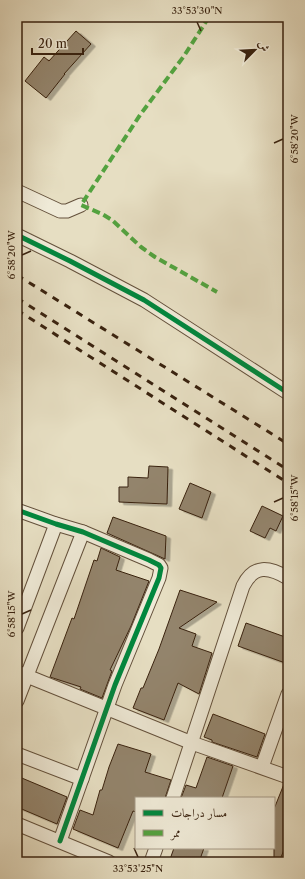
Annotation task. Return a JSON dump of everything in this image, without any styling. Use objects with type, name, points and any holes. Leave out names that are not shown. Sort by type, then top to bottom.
[{"type":"street","points":[[17,191],[60,211],[67,211],[81,205]]},
{"type":"street","points":[[17,235],[144,300],[288,393]]},
{"type":"street","points":[[17,510],[83,532],[159,565],[162,568],[106,709],[60,841]]},
{"type":"street","points":[[17,628],[56,524]]},
{"type":"street","points":[[17,701],[22,675],[83,532]]},
{"type":"street","points":[[173,797],[243,586],[248,575],[258,570],[266,569],[288,578]]},
{"type":"street","points":[[22,675],[192,743],[288,777]]},
{"type":"street","points":[[262,767],[288,694]]},
{"type":"street","points":[[17,754],[82,778]]},
{"type":"street","points":[[17,824],[109,862]]},
{"type":"street","points":[[151,862],[156,849]]},
{"type":"building","points":[[76,31],[91,44],[64,74],[46,98],[25,81],[44,57],[49,61]]},
{"type":"building","points":[[149,466],[168,467],[167,504],[119,502],[119,487],[128,487],[128,477],[148,478]]},
{"type":"building","points":[[190,483],[211,492],[202,518],[179,509]]},
{"type":"building","points":[[262,506],[283,516],[276,531],[270,528],[265,538],[250,531]]},
{"type":"building","points":[[113,517],[166,536],[165,559],[107,533]]},
{"type":"building","points":[[101,548],[120,557],[116,570],[149,581],[131,626],[110,670],[112,671],[102,698],[80,689],[81,687],[50,677],[72,618],[74,619],[94,560],[97,561]]},
{"type":"building","points":[[180,590],[217,602],[179,628],[196,634],[192,646],[212,653],[199,694],[178,683],[164,720],[133,708],[159,649]]},
{"type":"building","points":[[246,623],[288,638],[288,664],[238,646]]},
{"type":"building","points":[[213,714],[265,734],[257,757],[212,742],[212,740],[204,737]]},
{"type":"building","points":[[118,744],[151,754],[145,772],[171,780],[165,797],[135,797],[135,812],[133,811],[118,848],[73,829],[80,810],[93,815],[100,790],[102,790]]},
{"type":"building","points":[[207,757],[233,766],[222,797],[181,797],[186,785],[196,788]]},
{"type":"building","points":[[17,776],[67,797],[57,824],[17,807]]},
{"type":"building","points":[[284,784],[288,785],[288,840],[279,862],[274,862],[275,806]]},
{"type":"building","points":[[174,849],[204,849],[199,862],[169,862]]},
{"type":"railway","points":[[17,275],[288,444]]},
{"type":"railway","points":[[17,298],[288,470]]},
{"type":"railway","points":[[17,310],[288,483]]},
{"type":"marked path","points":[[209,17],[184,56],[140,115],[81,205],[112,220],[141,247],[155,257],[217,292]]},
{"type":"cycle path","points":[[17,235],[144,300],[288,393]]},
{"type":"cycle path","points":[[17,510],[83,532],[149,560],[159,565],[161,568],[159,578],[115,685],[60,841]]}]
